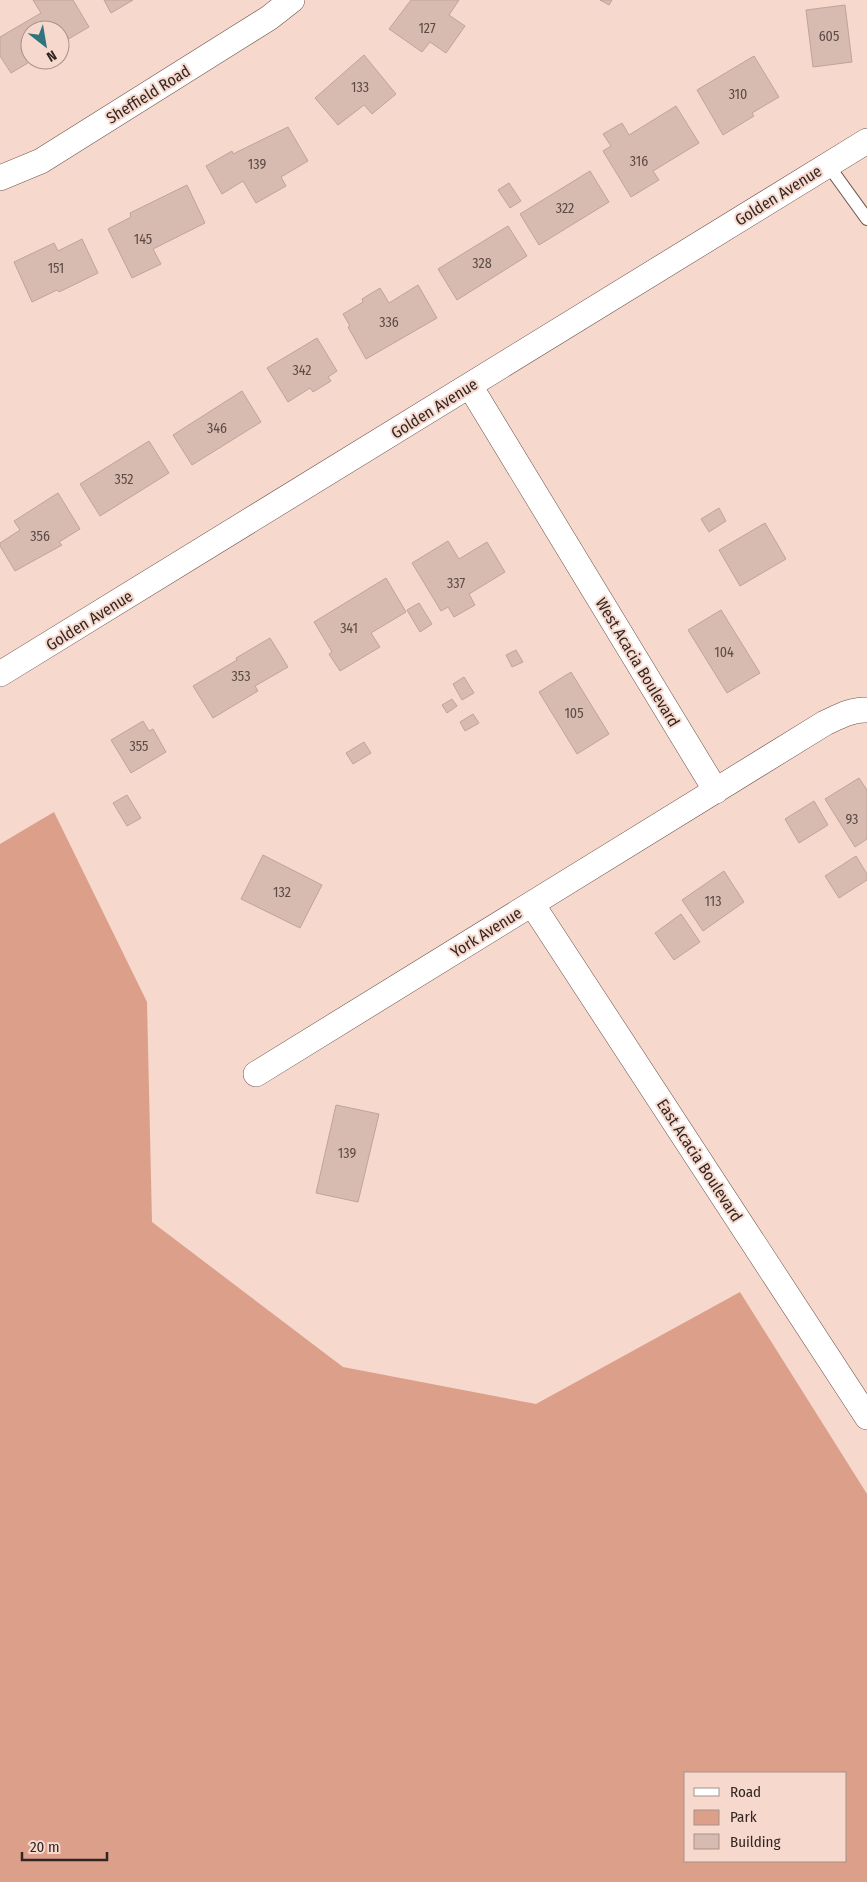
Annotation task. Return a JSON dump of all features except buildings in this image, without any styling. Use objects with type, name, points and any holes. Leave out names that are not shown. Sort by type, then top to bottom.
[{"type":"street","name":"Sheffield Road","points":[[0,178],[49,156],[238,38],[292,0]]},
{"type":"street","name":"Golden Avenue","points":[[0,674],[867,141]]},
{"type":"street","name":"West Acacia Boulevard","points":[[470,386],[716,791]]},
{"type":"street","points":[[716,791],[825,723],[844,714],[861,709],[867,710]]},
{"type":"street","name":"York Avenue","points":[[256,1074],[716,791]]},
{"type":"street","name":"East Acacia Boulevard","points":[[532,904],[867,1417]]},
{"type":"lane","points":[[828,165],[867,219]]},
{"type":"green space","points":[[54,812],[147,1002],[152,1222],[343,1367],[536,1404],[740,1292],[867,1494],[867,1882],[0,1882],[0,844]]}]
